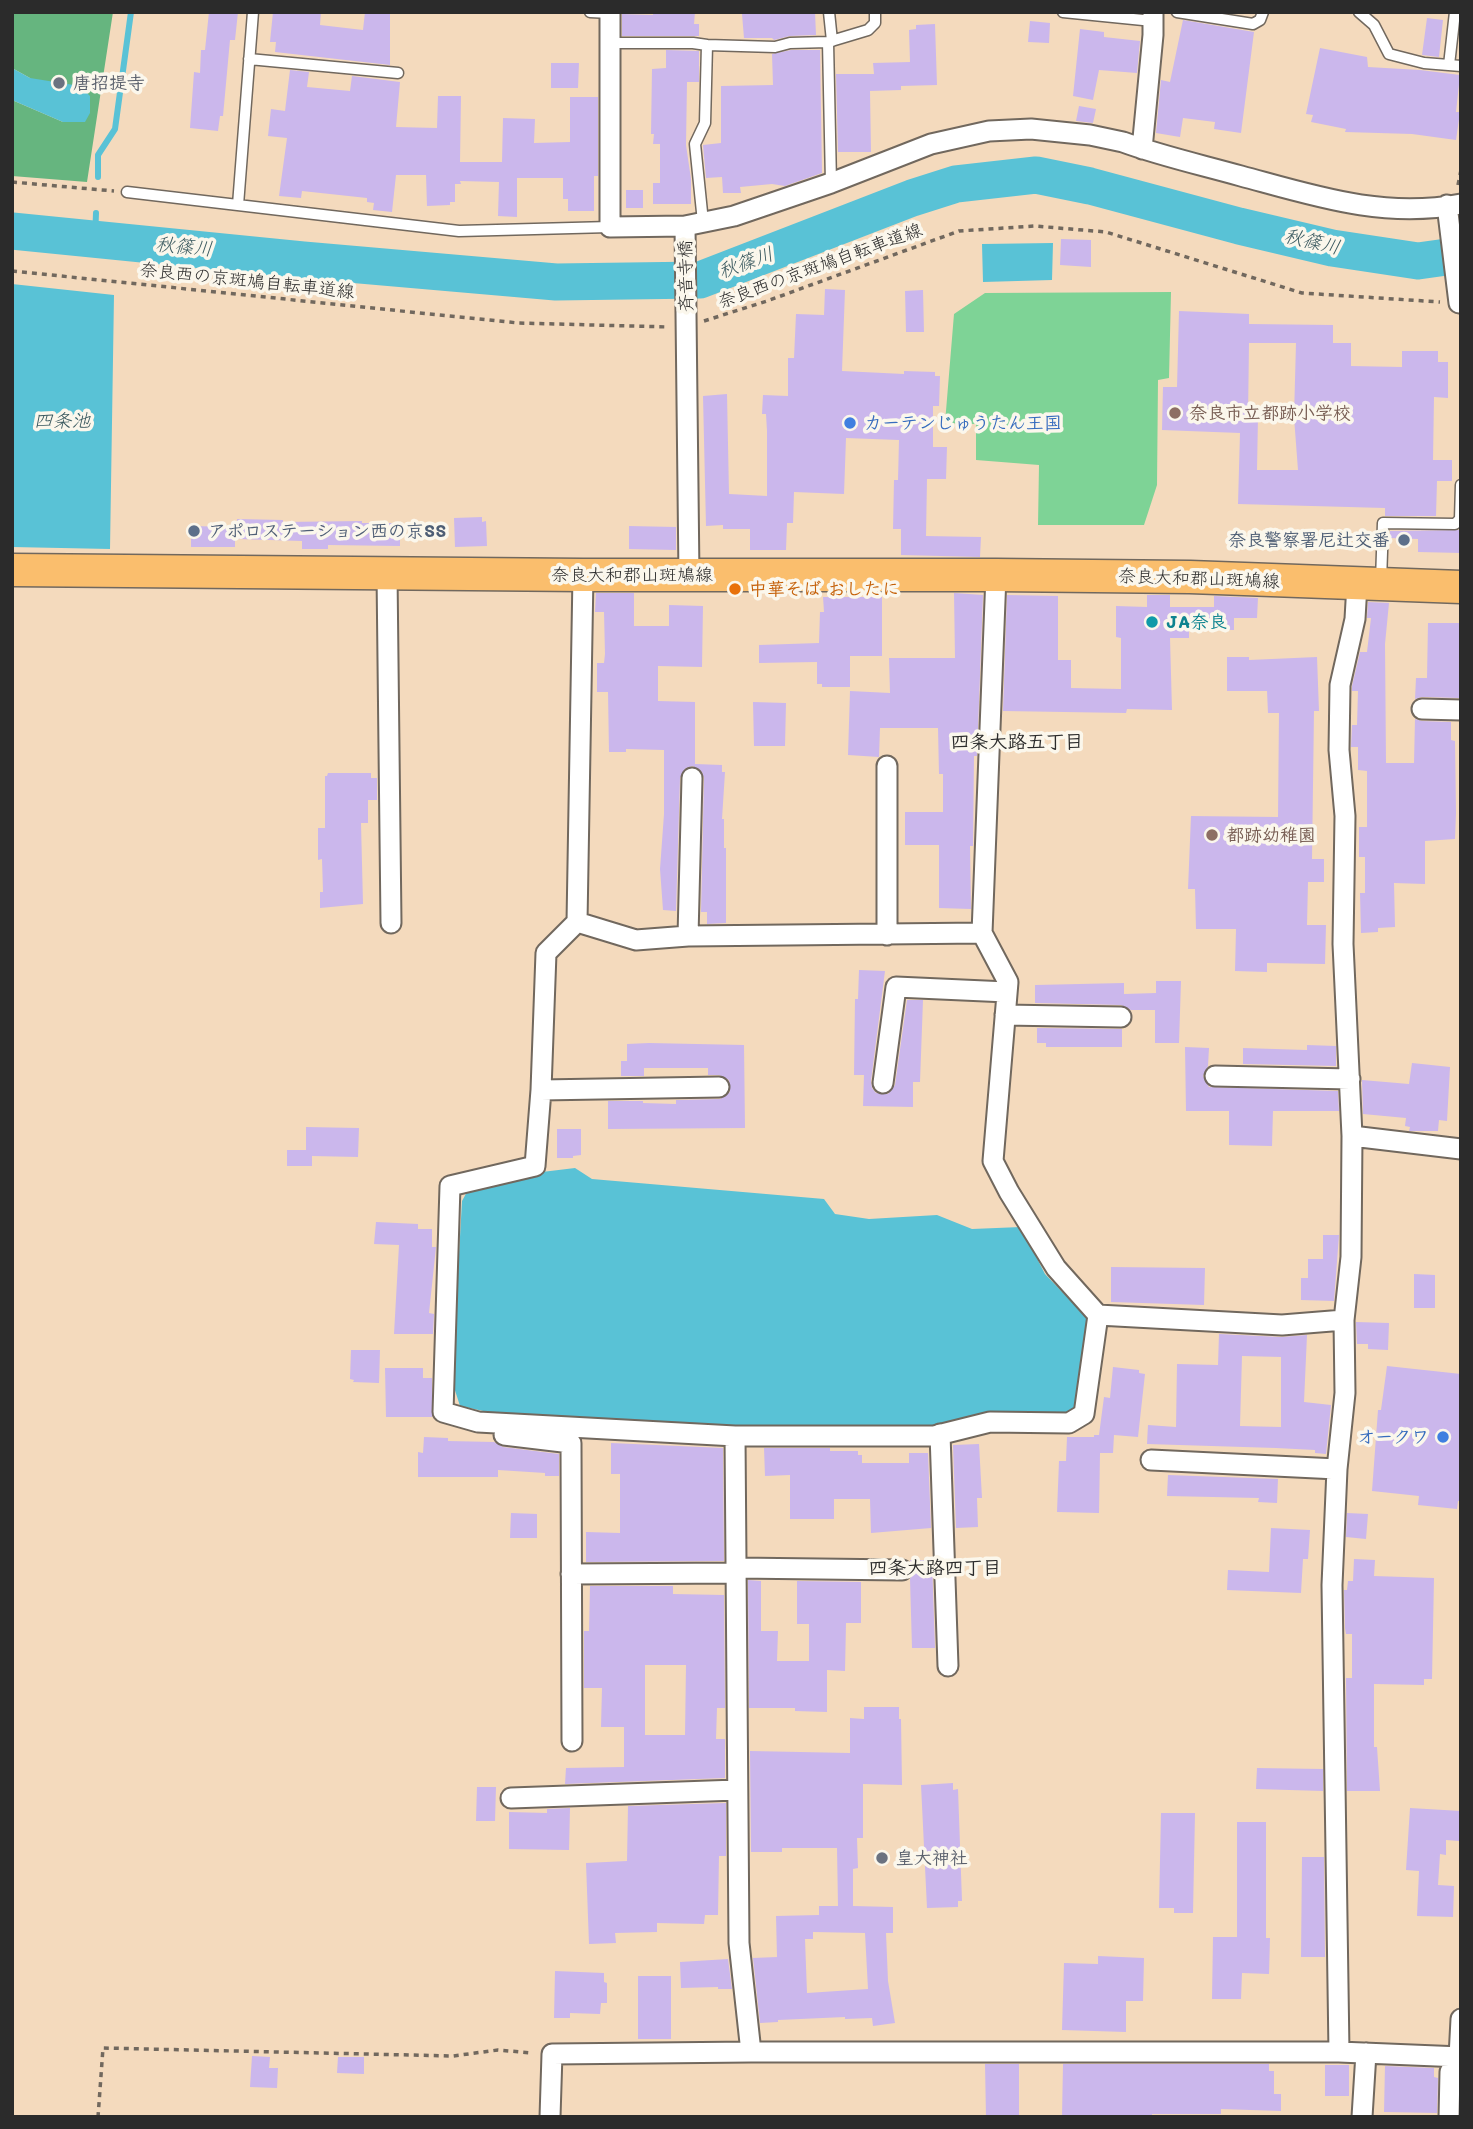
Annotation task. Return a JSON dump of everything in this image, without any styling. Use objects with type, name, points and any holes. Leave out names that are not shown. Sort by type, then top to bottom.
[{"type":"main road","name":"奈良大和郡山斑鳩線","points":[[12,570],[583,576],[1189,577],[1461,587]]},
{"type":"street","points":[[610,13],[610,226],[694,224],[734,216],[831,183],[931,144],[989,131],[1031,129],[1123,142],[1324,199],[1384,209],[1420,210],[1452,206],[1459,305]]},
{"type":"street","points":[[1142,149],[1153,16]]},
{"type":"street","name":"斉音寺橋","points":[[689,576],[686,327],[694,224]]},
{"type":"street","points":[[387,573],[391,923]]},
{"type":"street","points":[[996,575],[982,933],[1008,982],[993,1161],[1056,1268],[1098,1315],[1282,1325],[1344,1320]]},
{"type":"street","points":[[583,576],[577,922],[546,953],[535,1166],[450,1186],[443,1412],[478,1422],[735,1436],[940,1434],[990,1422],[1069,1423],[1084,1414],[1098,1315]]},
{"type":"street","points":[[1339,2052],[1332,1585],[1337,1469],[1345,1393],[1344,1320],[1351,1257],[1352,1136],[1343,944],[1345,816],[1339,750],[1340,685],[1355,619],[1369,585]]},
{"type":"street","points":[[1422,709],[1461,710]]},
{"type":"street","points":[[887,766],[887,935]]},
{"type":"street","points":[[688,936],[692,778]]},
{"type":"street","points":[[577,922],[636,940],[688,936],[982,933]]},
{"type":"street","points":[[883,1083],[896,987],[1007,992]]},
{"type":"street","points":[[1005,1016],[1121,1017]]},
{"type":"street","points":[[1215,1076],[1350,1079]]},
{"type":"street","points":[[541,1090],[719,1087]]},
{"type":"street","points":[[1352,1136],[1461,1149]]},
{"type":"street","points":[[478,1422],[478,1432],[571,1443],[572,1741]]},
{"type":"street","points":[[940,1434],[948,1666]]},
{"type":"street","points":[[735,1436],[739,1943],[751,2052]]},
{"type":"street","points":[[1152,1460],[1337,1469]]},
{"type":"street","points":[[571,1574],[902,1570]]},
{"type":"street","points":[[511,1798],[737,1790]]},
{"type":"street","points":[[1449,2117],[1450,2072],[1460,2057],[1461,2019]]},
{"type":"street","points":[[550,2117],[552,2054],[1339,2052],[1460,2057]]},
{"type":"street","points":[[1362,2117],[1366,2053]]},
{"type":"lane","points":[[239,205],[253,12]]},
{"type":"lane","points":[[590,12],[610,13]]},
{"type":"lane","points":[[829,12],[831,183]]},
{"type":"lane","points":[[610,43],[775,47],[790,43],[830,42],[868,30],[875,23],[875,12]]},
{"type":"lane","points":[[1063,12],[1153,16]]},
{"type":"lane","points":[[1177,12],[1253,23],[1260,20],[1263,12]]},
{"type":"lane","points":[[1359,12],[1374,25],[1389,54],[1424,64],[1461,66]]},
{"type":"lane","points":[[1449,65],[1455,12]]},
{"type":"lane","points":[[694,224],[695,144],[705,123],[707,45]]},
{"type":"lane","points":[[249,59],[398,73]]},
{"type":"lane","points":[[127,192],[459,231],[610,226]]},
{"type":"lane","points":[[1369,585],[1383,523],[1455,524],[1460,519],[1461,485]]},
{"type":"path","points":[[12,181],[127,192]]},
{"type":"path","name":"奈良西の京斑鳩自転車道線","points":[[12,271],[518,323],[686,327],[767,302],[959,231],[1035,226],[1106,232],[1302,293],[1459,305]]},
{"type":"path","points":[[98,2117],[103,2048],[453,2056],[498,2050],[552,2054]]},
{"type":"green space","name":"唐招提寺","points":[[12,12],[113,12],[87,182],[12,176],[12,100],[63,122],[30,78],[12,68]]},
{"type":"green space","points":[[1171,292],[1169,378],[1158,380],[1157,485],[1144,525],[1038,525],[1039,465],[976,460],[976,424],[945,423],[954,314],[985,293]]},
{"type":"water","points":[[12,68],[30,78],[80,86],[90,96],[90,113],[85,122],[63,122],[12,100]]},
{"type":"water","points":[[1053,243],[1052,280],[983,282],[982,244]]},
{"type":"water","name":"四条池","points":[[12,284],[114,295],[110,549],[12,547]]},
{"type":"water","points":[[575,1168],[592,1179],[824,1199],[835,1214],[869,1219],[937,1215],[972,1229],[1021,1227],[1045,1274],[1089,1320],[1075,1407],[1067,1415],[929,1431],[785,1432],[734,1425],[722,1431],[502,1415],[460,1406],[452,1381],[462,1201],[468,1190],[542,1172]]},
{"type":"building","points":[[209,12],[238,12],[235,40],[230,40],[223,116],[220,116],[218,131],[190,128],[194,72],[200,73],[201,50],[205,50]]},
{"type":"building","points":[[273,12],[321,12],[320,25],[363,30],[365,12],[390,12],[390,65],[275,52],[276,42],[270,42]]},
{"type":"building","points":[[653,12],[695,12],[694,24],[699,24],[699,36],[622,36],[622,14],[653,15]]},
{"type":"building","points":[[815,12],[816,35],[774,40],[744,38],[742,14]]},
{"type":"building","points":[[1427,18],[1443,20],[1439,57],[1422,55]]},
{"type":"building","points":[[1183,20],[1254,32],[1241,133],[1214,129],[1215,122],[1183,118],[1180,137],[1156,133],[1161,80],[1170,82]]},
{"type":"building","points":[[1030,21],[1050,23],[1049,43],[1028,42]]},
{"type":"building","points":[[935,24],[937,85],[901,86],[901,90],[870,91],[871,152],[838,152],[836,74],[874,74],[873,63],[910,62],[909,30],[916,29],[916,25]]},
{"type":"building","points":[[1080,29],[1104,32],[1104,37],[1140,41],[1137,73],[1099,70],[1093,100],[1073,96]]},
{"type":"building","points":[[1320,48],[1367,57],[1368,67],[1460,75],[1456,112],[1460,112],[1456,140],[1412,134],[1345,132],[1346,129],[1311,122],[1313,115],[1306,114]]},
{"type":"building","points":[[666,50],[699,51],[699,82],[687,82],[686,145],[691,179],[691,204],[653,204],[653,183],[660,183],[660,144],[653,144],[654,134],[651,134],[652,69],[666,68]]},
{"type":"building","points":[[791,50],[820,50],[822,173],[785,186],[772,184],[740,187],[741,193],[723,193],[722,177],[706,178],[703,145],[721,143],[721,86],[773,85],[772,54]]},
{"type":"building","points":[[551,63],[579,63],[578,88],[551,88]]},
{"type":"building","points":[[290,70],[309,72],[307,87],[350,91],[352,76],[400,82],[396,127],[437,128],[438,96],[461,96],[460,162],[502,162],[503,118],[535,119],[534,143],[570,142],[570,97],[598,97],[598,176],[594,176],[594,211],[568,211],[568,199],[563,199],[563,178],[517,178],[517,217],[498,216],[499,182],[460,181],[461,184],[455,184],[455,202],[450,202],[450,205],[427,206],[426,175],[396,175],[392,212],[373,210],[374,203],[367,202],[367,198],[302,191],[301,198],[279,196],[287,138],[268,136],[271,109],[285,111]]},
{"type":"building","points":[[1079,106],[1096,109],[1093,123],[1076,121]]},
{"type":"building","points":[[626,190],[643,190],[643,208],[626,208]]},
{"type":"building","points":[[1061,239],[1091,240],[1091,267],[1060,265]]},
{"type":"building","points":[[825,289],[845,290],[842,371],[904,374],[904,371],[935,372],[935,376],[940,376],[939,406],[933,406],[933,447],[947,447],[946,479],[927,479],[926,536],[981,537],[980,557],[901,555],[901,529],[893,529],[894,480],[898,480],[899,440],[846,438],[844,494],[794,492],[793,523],[787,523],[786,550],[750,550],[750,529],[723,529],[723,525],[706,526],[703,396],[727,394],[729,494],[767,496],[767,431],[766,414],[762,414],[763,395],[788,396],[788,358],[794,358],[796,314],[824,315]]},
{"type":"building","points":[[923,290],[924,332],[906,332],[905,291]]},
{"type":"building","points":[[1179,311],[1249,314],[1249,324],[1333,325],[1333,343],[1351,343],[1351,366],[1402,367],[1402,351],[1438,351],[1438,362],[1448,362],[1448,398],[1434,397],[1433,460],[1452,460],[1452,481],[1437,481],[1436,516],[1385,516],[1385,508],[1238,504],[1240,433],[1162,430],[1163,387],[1177,387]],"holes":[[[1249,343],[1296,343],[1294,417],[1298,470],[1257,470],[1258,417],[1248,417]]]},
{"type":"building","points":[[482,517],[482,522],[486,521],[487,546],[455,547],[454,518]]},
{"type":"building","points":[[237,519],[400,523],[400,546],[328,545],[328,549],[302,549],[302,541],[237,539]]},
{"type":"building","points":[[191,526],[235,527],[235,547],[191,547]]},
{"type":"building","points":[[629,526],[676,527],[676,550],[629,549]]},
{"type":"building","points":[[1461,530],[1461,553],[1418,552],[1418,539],[1390,538],[1390,531]]},
{"type":"building","points":[[596,593],[634,593],[634,626],[669,626],[669,605],[703,606],[702,667],[658,666],[658,701],[695,702],[695,764],[722,765],[722,772],[725,772],[722,819],[726,848],[726,923],[707,924],[707,912],[701,912],[704,778],[702,772],[693,766],[686,768],[680,778],[676,911],[663,910],[660,869],[664,814],[664,750],[626,749],[626,752],[609,752],[608,692],[597,692],[597,663],[604,663],[605,654],[604,612],[595,612]]},
{"type":"building","points":[[954,593],[983,595],[977,756],[974,756],[973,846],[970,846],[971,909],[939,908],[939,845],[905,845],[905,812],[943,812],[943,774],[939,774],[938,728],[880,728],[879,757],[848,755],[850,691],[890,693],[889,658],[955,658]]},
{"type":"building","points":[[1007,595],[1058,596],[1058,660],[1071,660],[1071,688],[1121,689],[1121,638],[1116,637],[1116,606],[1147,607],[1147,595],[1170,595],[1170,607],[1214,607],[1214,596],[1258,598],[1257,618],[1234,618],[1234,630],[1189,629],[1189,638],[1170,638],[1172,710],[1127,709],[1126,713],[1003,711]]},
{"type":"building","points":[[823,597],[882,597],[882,656],[850,656],[850,687],[822,687],[822,684],[817,684],[817,662],[759,663],[759,645],[819,643],[820,612],[824,612]]},
{"type":"building","points":[[1368,602],[1389,603],[1385,644],[1386,763],[1414,763],[1415,719],[1451,722],[1451,740],[1455,741],[1456,813],[1455,839],[1425,841],[1425,884],[1394,883],[1395,927],[1361,933],[1360,893],[1365,893],[1365,857],[1359,857],[1359,827],[1367,827],[1367,771],[1358,770],[1358,747],[1351,747],[1352,725],[1357,725],[1358,691],[1352,691],[1352,686],[1360,652],[1367,652],[1371,618],[1367,618]]},
{"type":"building","points":[[1428,623],[1461,623],[1459,698],[1415,699],[1416,678],[1427,678]]},
{"type":"building","points":[[1227,657],[1249,657],[1249,660],[1317,657],[1319,711],[1314,711],[1312,859],[1324,859],[1324,882],[1308,882],[1307,925],[1326,925],[1325,964],[1267,963],[1267,972],[1235,971],[1236,929],[1196,929],[1195,889],[1188,889],[1191,816],[1278,817],[1279,713],[1268,713],[1267,691],[1227,691]]},
{"type":"building","points":[[753,702],[786,703],[785,746],[754,746]]},
{"type":"building","points":[[328,773],[371,773],[371,778],[377,778],[377,800],[368,800],[368,823],[361,823],[363,904],[320,908],[320,892],[323,892],[322,859],[318,860],[318,828],[325,828],[325,776]]},
{"type":"building","points":[[859,970],[885,971],[871,1081],[876,1093],[888,1094],[895,1085],[907,1000],[923,1000],[920,1082],[913,1082],[913,1107],[863,1106],[864,1075],[854,1075],[855,999],[858,999]]},
{"type":"building","points":[[1156,981],[1181,981],[1179,1043],[1155,1043],[1155,1010],[1131,1010],[1121,1005],[1035,1003],[1035,985],[1124,983],[1124,994],[1156,993]]},
{"type":"building","points":[[1037,1028],[1122,1029],[1122,1047],[1046,1047],[1046,1043],[1037,1043]]},
{"type":"building","points":[[627,1044],[744,1045],[745,1128],[608,1129],[608,1101],[676,1104],[676,1100],[720,1099],[730,1092],[729,1080],[719,1075],[708,1075],[708,1068],[644,1068],[644,1076],[621,1076],[621,1061],[627,1061]]},
{"type":"building","points":[[1307,1045],[1336,1046],[1336,1066],[1243,1064],[1243,1048],[1307,1050]]},
{"type":"building","points":[[1185,1047],[1209,1048],[1208,1066],[1203,1076],[1209,1087],[1338,1091],[1339,1111],[1273,1111],[1272,1146],[1229,1145],[1229,1111],[1186,1111]]},
{"type":"building","points":[[1412,1063],[1450,1067],[1447,1121],[1439,1120],[1438,1131],[1409,1131],[1410,1127],[1405,1126],[1406,1118],[1363,1114],[1362,1080],[1409,1084]]},
{"type":"building","points":[[306,1127],[359,1128],[358,1157],[312,1156],[312,1166],[287,1166],[287,1150],[306,1150]]},
{"type":"building","points":[[557,1129],[581,1129],[581,1155],[557,1158]]},
{"type":"building","points":[[376,1222],[418,1224],[418,1229],[432,1229],[432,1247],[436,1247],[429,1313],[434,1314],[433,1334],[394,1334],[399,1245],[374,1244]]},
{"type":"building","points":[[1323,1235],[1339,1235],[1334,1301],[1301,1300],[1301,1278],[1308,1278],[1308,1259],[1323,1259]]},
{"type":"building","points":[[1111,1267],[1205,1268],[1204,1305],[1111,1302]]},
{"type":"building","points":[[1414,1274],[1435,1275],[1435,1308],[1414,1308]]},
{"type":"building","points":[[1356,1322],[1389,1323],[1388,1350],[1368,1349],[1368,1344],[1357,1344]]},
{"type":"building","points":[[1219,1334],[1281,1337],[1307,1335],[1304,1402],[1331,1405],[1326,1454],[1315,1453],[1315,1450],[1147,1444],[1148,1425],[1176,1427],[1177,1364],[1218,1365]],"holes":[[[1242,1356],[1281,1357],[1281,1427],[1240,1426]]]},
{"type":"building","points":[[351,1350],[380,1350],[379,1383],[353,1382],[354,1380],[350,1379]]},
{"type":"building","points":[[1387,1366],[1461,1374],[1461,1501],[1458,1501],[1457,1509],[1418,1505],[1419,1496],[1372,1491],[1378,1410],[1381,1410]]},
{"type":"building","points":[[1113,1367],[1139,1370],[1139,1373],[1145,1374],[1138,1437],[1114,1435],[1113,1453],[1100,1453],[1099,1513],[1057,1512],[1059,1461],[1066,1461],[1067,1437],[1099,1435],[1104,1397],[1110,1398]]},
{"type":"building","points":[[385,1368],[423,1368],[423,1378],[432,1378],[432,1417],[386,1417]]},
{"type":"building","points":[[424,1437],[448,1438],[448,1441],[494,1442],[503,1447],[559,1454],[559,1476],[498,1470],[498,1477],[418,1477],[418,1452],[423,1453]]},
{"type":"building","points":[[611,1443],[723,1448],[724,1561],[586,1562],[586,1532],[620,1533],[620,1474],[611,1474]]},
{"type":"building","points":[[979,1444],[982,1498],[977,1498],[978,1527],[956,1528],[953,1445]]},
{"type":"building","points":[[764,1448],[830,1448],[830,1451],[858,1451],[858,1455],[862,1455],[862,1463],[909,1463],[909,1453],[928,1453],[931,1528],[871,1533],[870,1499],[834,1499],[834,1519],[790,1519],[790,1475],[765,1476]]},
{"type":"building","points":[[1168,1475],[1278,1479],[1277,1503],[1258,1502],[1259,1498],[1167,1496]]},
{"type":"building","points":[[511,1513],[537,1514],[537,1538],[510,1538]]},
{"type":"building","points":[[1347,1513],[1368,1514],[1366,1539],[1346,1537]]},
{"type":"building","points":[[1271,1528],[1310,1530],[1308,1559],[1303,1559],[1301,1593],[1227,1590],[1228,1570],[1269,1572]]},
{"type":"building","points":[[1354,1559],[1375,1560],[1374,1576],[1434,1578],[1432,1679],[1424,1679],[1424,1685],[1374,1684],[1374,1747],[1377,1747],[1380,1791],[1347,1791],[1346,1678],[1352,1678],[1352,1634],[1346,1634],[1344,1590],[1347,1590],[1348,1581],[1353,1581]]},
{"type":"building","points":[[910,1560],[932,1560],[935,1648],[912,1648],[910,1579],[914,1569]]},
{"type":"building","points":[[748,1580],[761,1581],[761,1631],[778,1631],[777,1661],[809,1661],[809,1624],[797,1624],[797,1581],[861,1582],[861,1623],[846,1623],[845,1671],[827,1670],[827,1712],[795,1711],[795,1708],[749,1708]]},
{"type":"building","points":[[590,1586],[673,1586],[673,1594],[724,1595],[725,1708],[717,1708],[716,1739],[725,1739],[725,1778],[565,1784],[566,1768],[624,1767],[624,1727],[601,1727],[602,1688],[584,1688],[584,1631],[589,1631]],"holes":[[[645,1665],[686,1665],[685,1735],[645,1735]]]},
{"type":"building","points":[[864,1707],[899,1707],[902,1785],[863,1784],[863,1838],[857,1838],[858,1868],[853,1869],[853,1906],[893,1907],[893,1933],[886,1933],[888,1981],[895,2023],[873,2026],[872,2018],[845,2017],[760,2023],[753,1958],[777,1957],[776,1916],[819,1915],[819,1906],[838,1906],[837,1848],[782,1848],[782,1852],[751,1852],[750,1751],[850,1753],[850,1718],[864,1719]],"holes":[[[813,1932],[865,1933],[868,1989],[807,1993],[805,1939],[813,1939]]]},
{"type":"building","points":[[1257,1768],[1323,1769],[1323,1791],[1256,1789]]},
{"type":"building","points":[[953,1783],[953,1790],[958,1789],[962,1901],[958,1901],[958,1907],[927,1908],[921,1785]]},
{"type":"building","points":[[477,1787],[496,1787],[495,1821],[476,1821]]},
{"type":"building","points":[[726,1803],[726,1856],[719,1856],[718,1915],[705,1915],[704,1924],[657,1923],[657,1932],[615,1933],[616,1943],[589,1944],[586,1863],[627,1861],[628,1806]]},
{"type":"building","points":[[570,1808],[569,1850],[509,1849],[509,1812],[547,1813],[547,1809]]},
{"type":"building","points":[[1410,1808],[1461,1811],[1459,1841],[1446,1840],[1446,1855],[1440,1854],[1438,1885],[1454,1886],[1453,1917],[1417,1916],[1419,1871],[1406,1870]]},
{"type":"building","points":[[1161,1813],[1195,1813],[1193,1913],[1174,1913],[1174,1908],[1159,1908]]},
{"type":"building","points":[[1237,1822],[1266,1822],[1266,1938],[1270,1938],[1269,1974],[1242,1973],[1241,1999],[1212,1999],[1213,1937],[1237,1937]]},
{"type":"building","points":[[1302,1857],[1324,1857],[1325,1957],[1301,1957]]},
{"type":"building","points":[[1098,1956],[1144,1958],[1143,2001],[1126,2001],[1126,2032],[1062,2030],[1064,1963],[1098,1964]]},
{"type":"building","points":[[728,1959],[732,1989],[681,1988],[680,1962]]},
{"type":"building","points":[[555,1971],[604,1973],[607,2003],[601,2003],[600,2014],[570,2013],[570,2018],[554,2018]]},
{"type":"building","points":[[638,1976],[671,1976],[671,2039],[638,2039]]},
{"type":"building","points":[[252,2056],[270,2057],[269,2068],[278,2068],[277,2088],[250,2087]]},
{"type":"building","points":[[338,2057],[364,2057],[364,2074],[337,2073]]},
{"type":"building","points":[[985,2064],[1019,2064],[1019,2117],[986,2117]]},
{"type":"building","points":[[1063,2064],[1269,2064],[1269,2071],[1274,2071],[1274,2094],[1281,2094],[1281,2111],[1221,2109],[1221,2114],[1062,2117]]},
{"type":"building","points":[[1325,2065],[1349,2065],[1349,2096],[1325,2096]]},
{"type":"building","points":[[1385,2066],[1434,2068],[1434,2077],[1438,2078],[1437,2113],[1384,2112]]},
{"type":"waterway","points":[[98,177],[98,155],[115,129],[131,12]]},
{"type":"waterway","name":"秋篠川","points":[[12,231],[556,282],[700,280],[912,198],[956,184],[1036,175],[1090,186],[1332,248],[1418,261],[1461,255]]},
{"type":"waterway","points":[[95,239],[96,213]]},
{"type":"place","name":"唐招提寺","points":[[59,83]]},
{"type":"place","name":"奈良市立都跡小学校","points":[[1175,413]]},
{"type":"place","name":"カーテンじゅうたん王国","points":[[850,423]]},
{"type":"place","name":"アポロステーション西の京SS","points":[[194,531]]},
{"type":"place","name":"奈良警察署尼辻交番","points":[[1404,540]]},
{"type":"place","name":"中華そば おしたに","points":[[735,589]]},
{"type":"place","name":"JA奈良","points":[[1152,622]]},
{"type":"place","name":"都跡幼稚園","points":[[1212,835]]},
{"type":"place","name":"オークワ","points":[[1443,1437]]},
{"type":"place","name":"皇大神社","points":[[882,1858]]},
{"type":"district","name":"四条大路五丁目","points":[[1017,742]]},
{"type":"district","name":"四条大路四丁目","points":[[935,1568]]}]
